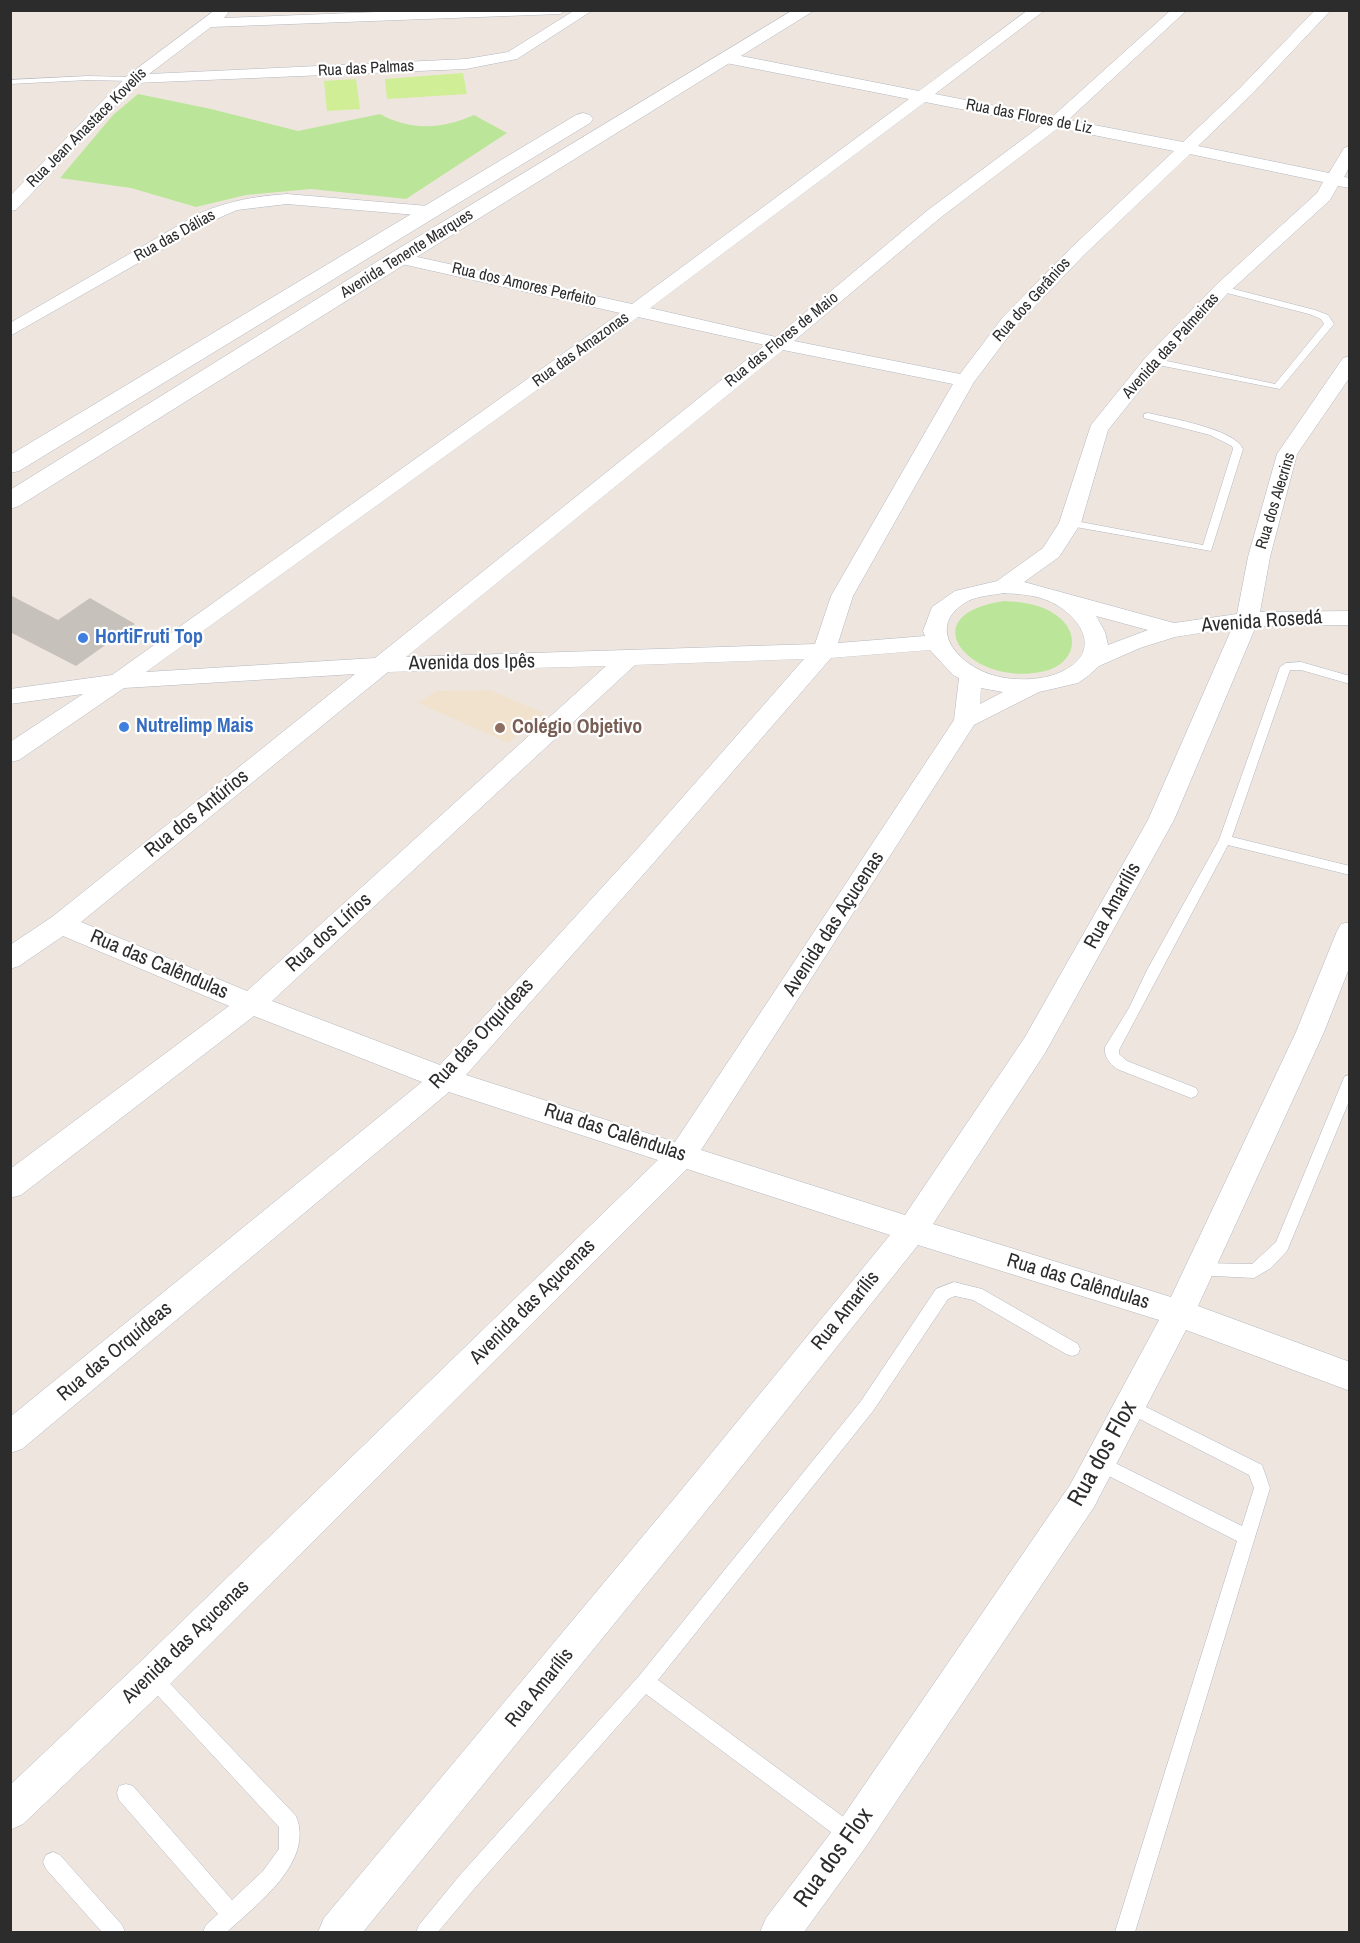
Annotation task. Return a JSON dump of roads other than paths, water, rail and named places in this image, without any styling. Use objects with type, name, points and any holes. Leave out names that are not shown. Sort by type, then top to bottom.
[{"type":"main road","name":"Avenida Tenente Marques","points":[[10,501],[399,258],[806,10]]},
{"type":"main road","name":"Avenida Tenente Marques","points":[[10,466],[599,109]]},
{"type":"street","name":"Rua Jean Anastace Kovelis","points":[[10,206],[132,79],[224,10]]},
{"type":"street","points":[[208,23],[560,10]]},
{"type":"street","name":"Rua das Palmas","points":[[132,79],[466,64],[500,59],[523,52],[586,10]]},
{"type":"street","name":"Rua das Amazonas","points":[[10,754],[118,681],[636,310],[1038,10]]},
{"type":"street","name":"Rua das Flores de Maio","points":[[380,665],[780,343],[934,214],[1056,122],[1180,10]]},
{"type":"street","name":"Rua dos Gerânios","points":[[824,651],[842,596],[965,381],[1017,314],[1077,251],[1186,148],[1324,10]]},
{"type":"street","name":"Rua das Flores de Liz","points":[[726,58],[1056,122],[1341,181]]},
{"type":"street","name":"Avenida das Palmeiras","points":[[1004,586],[1051,552],[1071,523],[1098,429],[1153,361],[1222,289],[1341,181],[1350,151]]},
{"type":"street","name":"Rua das Dálias","points":[[10,331],[206,217],[232,206],[256,201],[287,199],[428,211]]},
{"type":"street","name":"Rua dos Amores Perfeito","points":[[399,258],[780,343],[965,381]]},
{"type":"street","name":"Rua dos Alecrins","points":[[1247,620],[1259,557],[1287,454],[1350,362]]},
{"type":"street","points":[[966,720],[1031,688],[1068,679],[1082,670],[1092,660],[1096,648],[1096,635],[1080,611],[1046,592],[1004,586],[974,591],[950,602],[939,613],[934,627],[936,642],[944,657],[971,676],[1011,687],[1031,688]]},
{"type":"street","name":"Avenida Rosedá","points":[[1064,600],[1175,630]]},
{"type":"street","name":"Avenida Rosedá","points":[[1092,660],[1127,644],[1175,630],[1247,620],[1350,618]]},
{"type":"street","name":"Rua Amarílis","points":[[338,1932],[690,1505],[912,1230],[1035,1045],[1161,820],[1247,620]]},
{"type":"street","name":"Avenida dos Ipês","points":[[10,697],[118,681],[380,665],[824,651],[936,642]]},
{"type":"street","name":"Rua das Orquídeas","points":[[10,1438],[445,1078],[648,853],[824,651]]},
{"type":"street","name":"Rua dos Lírios","points":[[10,1186],[251,1004],[629,658]]},
{"type":"street","name":"Rua dos Antúrios","points":[[10,959],[61,924],[380,665]]},
{"type":"street","name":"Avenida das Açucenas","points":[[10,1811],[151,1677],[683,1154],[966,720],[971,676]]},
{"type":"street","name":"Rua das Calêndulas","points":[[61,924],[251,1004],[445,1078],[912,1230],[1179,1313],[1350,1377]]},
{"type":"street","name":"Rua dos Flox","points":[[780,1932],[852,1835],[1082,1496],[1200,1270],[1347,948]]},
{"type":"lane","points":[[10,82],[88,78],[132,79]]},
{"type":"lane","points":[[1153,361],[1277,387],[1329,324],[1325,317],[1312,312],[1222,289]]},
{"type":"lane","points":[[1071,523],[1207,549],[1238,449],[1236,444],[1214,433],[1148,416]]},
{"type":"lane","points":[[1191,1092],[1122,1065],[1110,1053],[1224,840],[1286,667],[1300,666],[1350,680]]},
{"type":"lane","points":[[1224,840],[1350,871]]},
{"type":"lane","points":[[1200,1270],[1254,1271],[1266,1263],[1282,1246],[1350,1080]]},
{"type":"lane","points":[[426,1932],[467,1882],[645,1682],[867,1406],[942,1294],[954,1289],[976,1294],[1072,1349]]},
{"type":"lane","points":[[1125,1932],[1262,1488],[1256,1470],[1130,1406]]},
{"type":"lane","points":[[1099,1463],[1246,1538]]},
{"type":"lane","points":[[151,1677],[289,1823],[288,1852],[270,1878],[213,1932]]},
{"type":"lane","points":[[645,1682],[852,1835]]},
{"type":"lane","points":[[126,1793],[231,1914]]},
{"type":"lane","points":[[53,1862],[115,1932]]},
{"type":"place","name":"HortiFruti Top","points":[[83,638]]},
{"type":"place","name":"Nutrelimp Mais","points":[[124,727]]},
{"type":"place","name":"Colégio Objetivo","points":[[500,728]]}]
